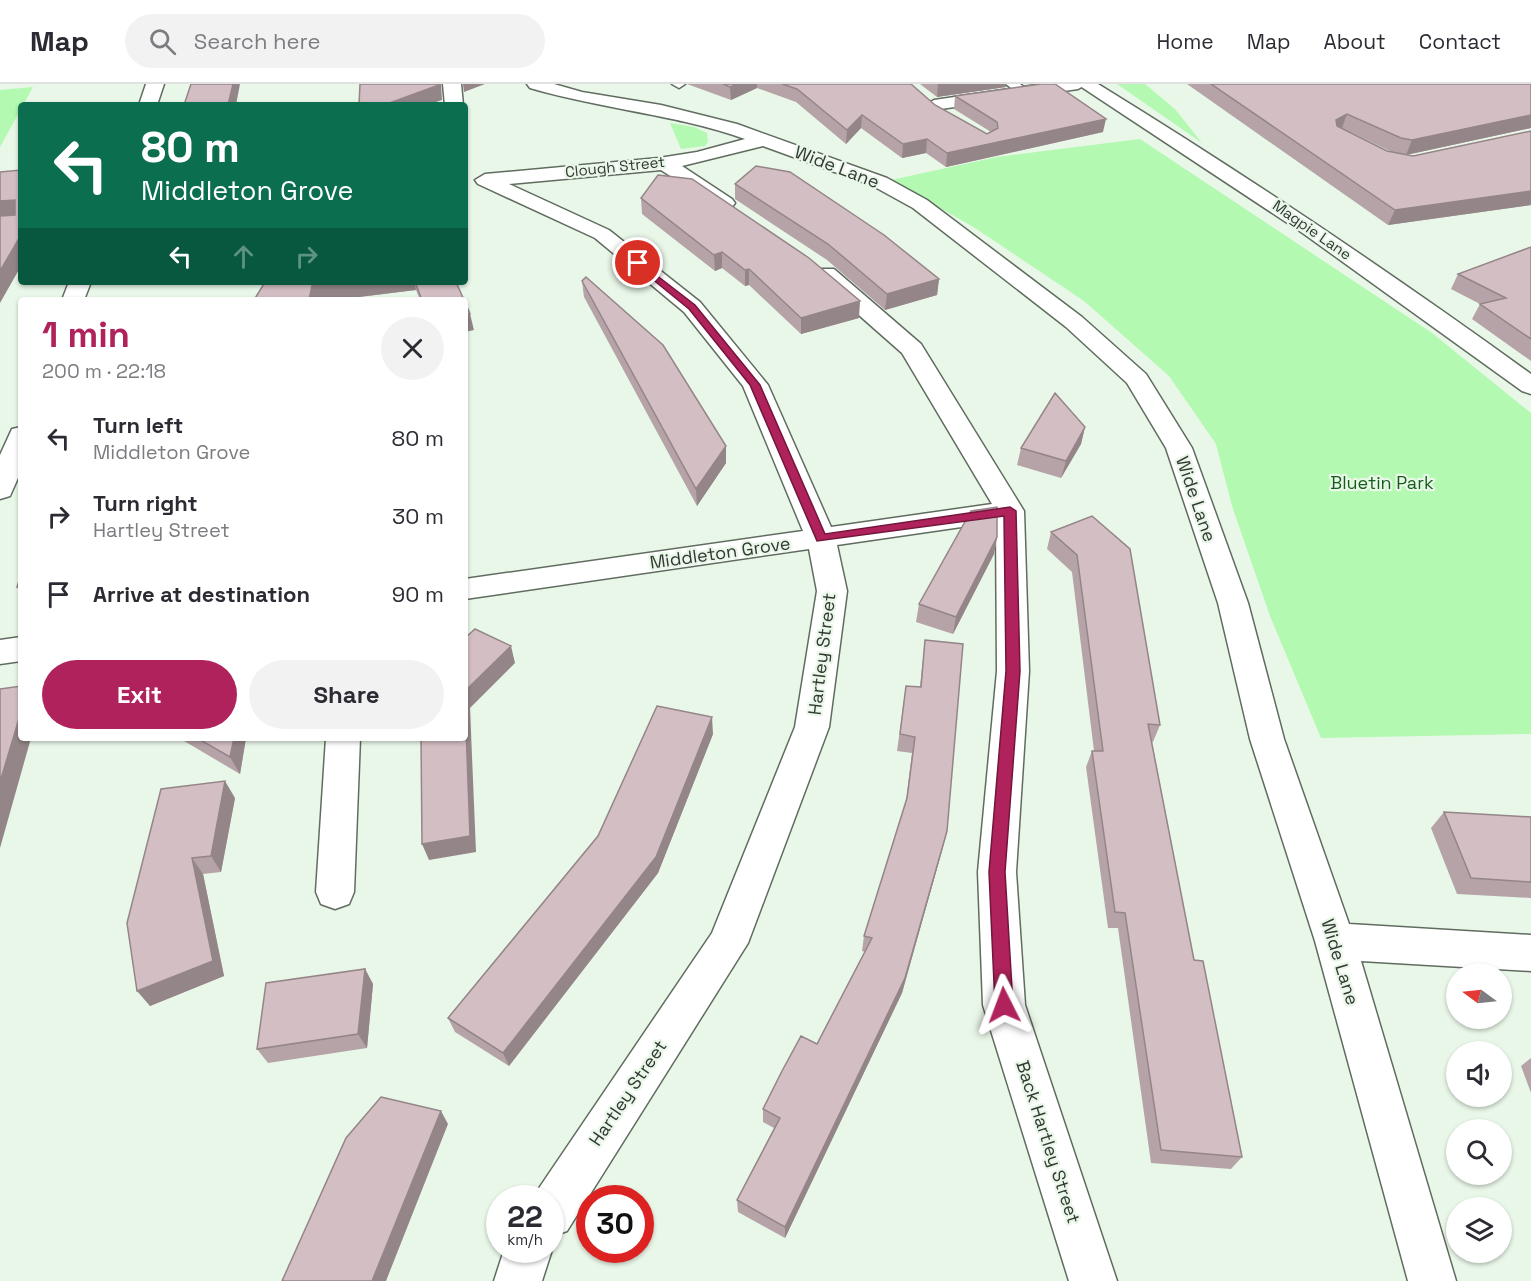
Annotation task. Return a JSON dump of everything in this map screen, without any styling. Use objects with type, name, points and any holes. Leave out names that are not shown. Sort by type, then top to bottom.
[{"type":"street","points":[[149,102],[155,84]]},
{"type":"street","points":[[452,84],[454,102]]},
{"type":"street","name":"Wide Lane","points":[[536,84],[580,98],[661,110],[731,128],[880,182],[920,204],[1074,322],[1137,379],[1179,448],[1233,603],[1270,748],[1335,941],[1432,1281]]},
{"type":"street","points":[[934,105],[1018,88],[1078,84]]},
{"type":"street","name":"Magpie Lane","points":[[1086,84],[1164,131],[1298,219],[1531,386]]},
{"type":"street","points":[[916,91],[950,117]]},
{"type":"street","name":"Clough Street","points":[[475,181],[664,163],[727,153],[762,140]]},
{"type":"street","points":[[664,163],[753,222]]},
{"type":"street","name":"Hartley Street","points":[[475,181],[602,234],[692,307],[755,385],[821,538],[832,591],[812,727],[728,943],[564,1193]]},
{"type":"street","points":[[799,254],[912,350],[1010,511]]},
{"type":"street","points":[[0,490],[18,443]]},
{"type":"street","name":"Middleton Grove","points":[[468,589],[1010,511]]},
{"type":"street","name":"Back Hartley Street","points":[[1010,511],[1013,671],[997,872],[1004,1005],[1091,1274]]},
{"type":"street","points":[[0,651],[18,649]]},
{"type":"street","points":[[335,892],[344,741]]},
{"type":"street","points":[[1335,941],[1531,953]]},
{"type":"street","points":[[518,1281],[524,1263]]},
{"type":"green space","points":[[1117,84],[1145,84],[1175,109],[1202,143]]},
{"type":"green space","points":[[33,87],[25,102],[18,102],[18,114],[0,147],[0,90]]},
{"type":"green space","points":[[670,123],[694,127],[707,133],[708,142],[705,146],[681,149]]},
{"type":"green space","name":"Bluetin Park","points":[[1140,139],[1432,333],[1531,413],[1531,734],[1321,738],[1270,616],[1232,506],[1216,444],[1169,376],[1084,301],[975,228],[891,180],[997,157]]},
{"type":"building","points":[[191,84],[233,84],[229,102],[185,102]]},
{"type":"building","points":[[360,84],[439,84],[392,102],[359,102]]},
{"type":"building","points":[[782,84],[911,84],[935,105],[987,134],[998,128],[997,122],[955,96],[1055,84],[1106,119],[947,153],[927,139],[903,144],[862,115],[847,130],[797,89]]},
{"type":"building","points":[[1211,84],[1531,84],[1531,115],[1412,140],[1401,138],[1347,114],[1336,120],[1337,126],[1387,151],[1413,156],[1531,131],[1531,191],[1395,210]]},
{"type":"building","points":[[756,166],[790,172],[884,235],[939,279],[887,294],[828,244],[735,184]]},
{"type":"building","points":[[18,170],[18,240],[0,271],[0,216],[15,215],[15,200],[0,201],[0,172]]},
{"type":"building","points":[[658,175],[692,179],[809,258],[860,301],[801,318],[749,269],[745,270],[722,252],[714,255],[641,198]]},
{"type":"building","points":[[1531,247],[1531,339],[1480,304],[1506,298],[1458,274]]},
{"type":"building","points":[[586,277],[663,345],[726,446],[696,489],[582,281]]},
{"type":"building","points":[[263,285],[320,285],[312,286],[310,297],[256,297]]},
{"type":"building","points":[[416,285],[457,285],[463,297],[421,297]]},
{"type":"building","points":[[1055,393],[1085,427],[1066,461],[1021,448]]},
{"type":"building","points":[[997,507],[997,537],[956,617],[919,604],[971,511]]},
{"type":"building","points":[[1092,516],[1130,549],[1160,725],[1148,724],[1194,960],[1203,961],[1242,1157],[1161,1150],[1125,913],[1115,912],[1092,751],[1103,751],[1077,555],[1051,532]]},
{"type":"building","points":[[475,629],[511,646],[468,688],[468,635]]},
{"type":"building","points":[[925,640],[963,644],[947,831],[905,978],[785,1227],[737,1200],[780,1118],[763,1109],[782,1071],[801,1036],[817,1044],[872,938],[864,936],[907,798],[915,737],[900,734],[906,686],[921,687]]},
{"type":"building","points":[[18,686],[18,722],[0,782],[0,689]]},
{"type":"building","points":[[657,706],[712,717],[656,857],[503,1053],[448,1018],[598,836]]},
{"type":"building","points":[[202,741],[233,741],[230,757]]},
{"type":"building","points":[[421,741],[466,741],[470,836],[422,844]]},
{"type":"building","points":[[225,781],[211,856],[192,858],[213,961],[137,991],[127,923],[161,789]]},
{"type":"building","points":[[1444,812],[1531,817],[1531,882],[1471,878]]},
{"type":"building","points":[[365,969],[358,1034],[257,1049],[266,983]]},
{"type":"building","points":[[381,1097],[441,1111],[372,1281],[282,1281],[346,1138]]},
{"type":"route","points":[[638,263],[692,307],[755,385],[821,538],[1010,511],[1013,671],[997,872],[1004,1005]]}]
